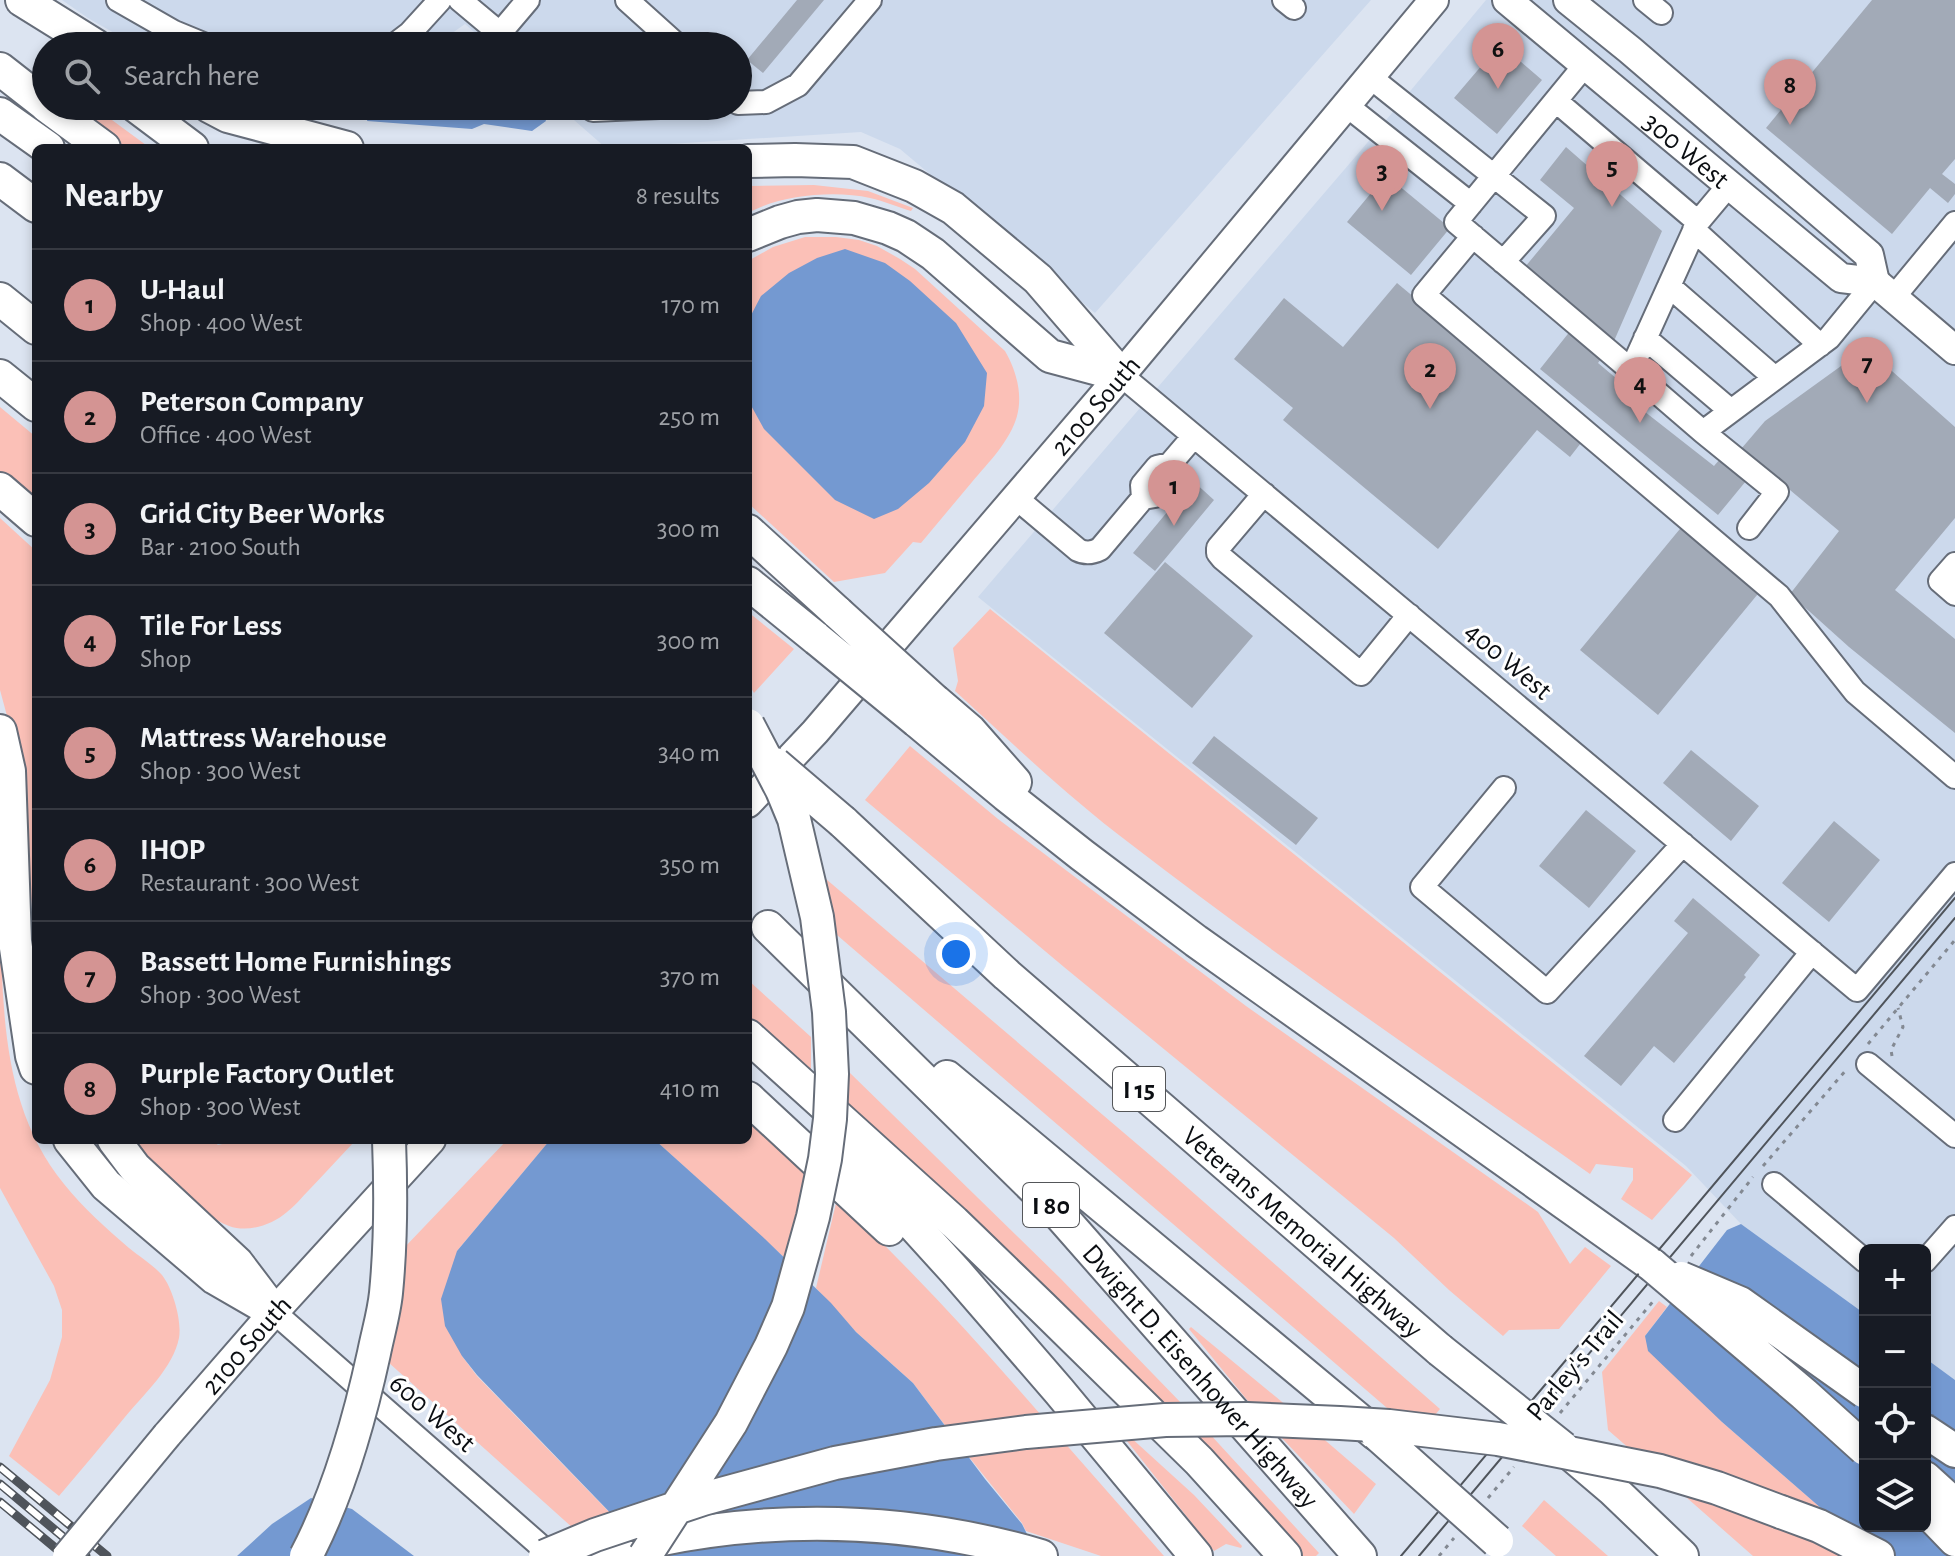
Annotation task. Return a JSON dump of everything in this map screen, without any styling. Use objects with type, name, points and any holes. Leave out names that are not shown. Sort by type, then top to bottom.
[{"type":"highway","points":[[22,0],[73,32]]},
{"type":"highway","points":[[0,5],[36,32]]},
{"type":"highway","points":[[0,69],[32,94]]},
{"type":"highway","points":[[0,114],[42,144]]},
{"type":"highway","points":[[66,120],[99,144]]},
{"type":"highway","points":[[155,120],[187,144]]},
{"type":"highway","points":[[243,120],[332,144]]},
{"type":"highway","points":[[752,161],[853,162],[914,186],[953,208],[1038,279],[1121,375]]},
{"type":"highway","points":[[0,179],[32,203]]},
{"type":"highway","points":[[752,233],[780,222],[817,215],[854,218],[888,228],[933,254],[1050,356],[1121,375]]},
{"type":"highway","points":[[0,299],[32,325]]},
{"type":"highway","points":[[0,376],[32,402]]},
{"type":"highway","points":[[0,489],[32,517]]},
{"type":"highway","points":[[752,535],[838,613],[926,711]]},
{"type":"highway","points":[[752,586],[817,639],[926,711],[970,731],[1082,855],[1657,1278],[1795,1385],[1859,1444]]},
{"type":"highway","points":[[0,731],[9,771],[15,941],[32,1056]]},
{"type":"highway","points":[[645,1556],[731,1423],[788,1307],[813,1217],[826,1146],[832,1074],[829,1012],[817,917],[794,819],[752,733]]},
{"type":"highway","name":"Veterans Memorial Highway","points":[[752,744],[843,822],[1007,975],[1440,1350],[1612,1489],[1682,1556]]},
{"type":"highway","points":[[758,919],[1377,1434],[1506,1548]]},
{"type":"highway","name":"Dwight D. Eisenhower Highway","points":[[758,919],[1053,1207],[1360,1556]]},
{"type":"highway","points":[[752,1042],[954,1222],[1031,1296],[1199,1461],[1285,1556]]},
{"type":"highway","points":[[752,1043],[1059,1391],[1196,1556]]},
{"type":"highway","points":[[752,1102],[864,1205],[953,1295],[1059,1391]]},
{"type":"highway","points":[[73,1144],[106,1185],[215,1278],[274,1312]]},
{"type":"highway","points":[[117,1144],[135,1168],[237,1263],[274,1312]]},
{"type":"highway","points":[[306,1556],[349,1452],[368,1383],[386,1297],[392,1201],[389,1144]]},
{"type":"highway","points":[[1657,1278],[1740,1303],[1859,1388]]},
{"type":"highway","points":[[1657,1278],[1733,1314],[1859,1420]]},
{"type":"highway","points":[[545,1556],[595,1535],[703,1499],[835,1463],[936,1444],[1026,1432],[1165,1420],[1247,1419],[1437,1431],[1498,1439],[1660,1471],[1819,1526],[1878,1556]]},
{"type":"highway","points":[[1931,1435],[1955,1451]]},
{"type":"highway","points":[[1931,1483],[1955,1505]]},
{"type":"highway","points":[[1612,1489],[1698,1556]]},
{"type":"highway","points":[[1931,1515],[1955,1540]]},
{"type":"highway","points":[[593,1556],[690,1533],[806,1523],[870,1525],[949,1534],[1041,1556]]},
{"type":"main road","name":"2100 South","points":[[752,799],[815,732],[1016,498],[1434,0]]},
{"type":"main road","name":"300 West","points":[[1507,0],[1841,278],[1884,290],[1955,350]]},
{"type":"main road","name":"300 West","points":[[1568,0],[1869,255],[1884,290]]},
{"type":"main road","name":"2100 South","points":[[67,1556],[274,1312],[427,1144]]},
{"type":"street","points":[[118,0],[174,32]]},
{"type":"street","points":[[460,0],[498,32]]},
{"type":"street","points":[[512,32],[528,0]]},
{"type":"street","points":[[627,0],[662,32]]},
{"type":"street","points":[[752,102],[766,102],[798,85],[870,0]]},
{"type":"street","points":[[411,32],[431,3]]},
{"type":"street","points":[[1585,65],[1456,222],[1777,492],[1749,528]]},
{"type":"street","points":[[1370,77],[1544,216],[1503,262]]},
{"type":"street","points":[[1556,101],[1696,226],[1820,345]]},
{"type":"street","points":[[1346,105],[1471,204]]},
{"type":"street","points":[[1406,153],[1429,125]]},
{"type":"street","points":[[1631,370],[1696,226],[1729,185]]},
{"type":"street","points":[[1703,432],[1829,338],[1955,223]]},
{"type":"street","points":[[1473,236],[1424,295],[1779,596],[1855,692],[1955,777]]},
{"type":"street","points":[[1669,286],[1775,378]]},
{"type":"street","points":[[1645,338],[1731,411]]},
{"type":"street","name":"400 West","points":[[1121,375],[1857,990],[1955,874]]},
{"type":"street","points":[[1016,498],[1078,550],[1094,552],[1159,484],[1194,436]]},
{"type":"street","points":[[1264,494],[1218,548],[1218,553],[1361,674],[1409,615]]},
{"type":"street","points":[[1955,564],[1940,581],[1955,594]]},
{"type":"street","points":[[1504,788],[1422,887],[1547,992],[1683,844]]},
{"type":"street","points":[[1675,1120],[1812,952]]},
{"type":"street","points":[[1866,1065],[1955,1136]]},
{"type":"street","points":[[1774,1184],[1859,1256]]},
{"type":"street","points":[[1931,1254],[1955,1227]]},
{"type":"street","name":"600 West","points":[[274,1312],[552,1556]]},
{"type":"path","points":[[1781,1145],[1866,1065],[1898,1008],[1955,940]]},
{"type":"path","points":[[1866,1065],[1892,1057],[1891,1050],[1903,1027],[1898,1008]]},
{"type":"path","points":[[1691,1256],[1736,1198]]},
{"type":"path","name":"Parley's Trail","points":[[1557,1416],[1657,1278]]},
{"type":"path","points":[[1488,1498],[1518,1463]]},
{"type":"path","points":[[1439,1556],[1458,1533]]},
{"type":"shaded area","points":[[62,0],[1371,0],[1095,313],[900,149],[861,132],[670,144],[601,144],[574,120],[752,120],[752,32],[474,32],[465,24],[454,32],[112,32]]},
{"type":"shaded area","points":[[1486,0],[1955,0],[1955,1380],[1931,1362],[1931,1244],[1859,1244],[1859,1310],[1741,1224],[1686,1166],[978,597]]},
{"type":"shaded area","points":[[90,120],[112,120],[145,144],[122,144]]},
{"type":"shaded area","points":[[814,185],[868,191],[913,208],[911,211],[875,199],[824,194],[791,198],[752,211],[752,186]]},
{"type":"shaded area","points":[[805,237],[836,237],[877,246],[915,269],[1005,351],[1015,374],[1019,408],[1004,443],[921,543],[913,542],[885,573],[834,582],[752,507],[752,259],[773,247]]},
{"type":"shaded area","points":[[0,407],[32,434],[32,514],[0,486]]},
{"type":"shaded area","points":[[0,518],[32,547],[32,907],[10,727],[0,690]]},
{"type":"shaded area","points":[[990,609],[1692,1175],[1652,1220],[1621,1199],[1633,1180],[1633,1168],[1596,1164],[1590,1174],[1299,969],[1105,824],[955,691],[958,681],[953,648]]},
{"type":"shaded area","points":[[752,615],[794,649],[754,693],[752,690]]},
{"type":"shaded area","points":[[910,746],[998,819],[1246,1006],[1538,1212],[1570,1264],[1585,1247],[1611,1266],[1559,1329],[1509,1330],[1503,1336],[1394,1238],[865,800]]},
{"type":"shaded area","points":[[826,879],[1164,1167],[1440,1409],[1434,1416],[1394,1414],[837,935]]},
{"type":"shaded area","points":[[0,913],[5,1020],[17,1089],[32,1131],[32,1144],[38,1144],[64,1184],[87,1210],[162,1275],[173,1297],[179,1323],[179,1338],[171,1360],[59,1496],[9,1456],[50,1380],[62,1337],[62,1310],[54,1286],[0,1188]]},
{"type":"shaded area","points":[[752,984],[811,1037],[811,1081],[752,1028]]},
{"type":"shaded area","points":[[849,1072],[1061,1279],[1184,1406],[1146,1407],[847,1113]]},
{"type":"shaded area","points":[[752,1123],[805,1170],[786,1259],[659,1144],[752,1144]]},
{"type":"shaded area","points":[[135,1144],[352,1144],[287,1212],[274,1221],[252,1228],[236,1228],[217,1220],[190,1201]]},
{"type":"shaded area","points":[[503,1144],[547,1144],[457,1251],[462,1356],[477,1376],[612,1515],[574,1529],[388,1362],[403,1249]]},
{"type":"shaded area","points":[[837,1199],[942,1304],[1041,1415],[947,1428],[913,1383],[856,1332],[816,1288]]},
{"type":"shaded area","points":[[1659,1301],[1667,1307],[1645,1336],[1722,1422],[1829,1515],[1747,1482],[1631,1450],[1608,1430],[1602,1372]]},
{"type":"shaded area","points":[[1191,1327],[1287,1406],[1252,1406],[1189,1329]]},
{"type":"shaded area","points":[[1208,1432],[1319,1553],[1316,1556],[1288,1556],[1171,1433]]},
{"type":"shaded area","points":[[1278,1434],[1319,1435],[1376,1484],[1354,1514]]},
{"type":"shaded area","points":[[1128,1435],[1194,1495],[1241,1548],[1226,1544],[1214,1551],[1123,1436]]},
{"type":"shaded area","points":[[1063,1441],[1164,1556],[1101,1556],[1026,1531],[965,1452]]},
{"type":"shaded area","points":[[1678,1490],[1703,1496],[1852,1556],[1753,1556]]},
{"type":"shaded area","points":[[1544,1500],[1608,1556],[1556,1556],[1522,1526]]},
{"type":"water","points":[[367,121],[546,121],[532,131],[484,124],[472,129]]},
{"type":"water","points":[[845,249],[885,263],[956,323],[987,373],[984,406],[965,442],[929,483],[898,509],[874,519],[835,500],[764,429],[752,407],[752,313],[761,296],[789,273],[817,258]]},
{"type":"water","points":[[547,1144],[659,1144],[765,1239],[831,1303],[856,1332],[913,1383],[1022,1524],[1038,1556],[652,1556],[462,1356],[445,1326],[441,1299],[457,1251]]},
{"type":"water","points":[[1741,1224],[1859,1310],[1859,1532],[1931,1532],[1931,1362],[1955,1380],[1955,1556],[1876,1556],[1722,1422],[1648,1351],[1645,1336],[1727,1230]]},
{"type":"water","points":[[311,1498],[352,1509],[414,1556],[237,1556],[272,1524]]},
{"type":"building","points":[[797,0],[824,0],[763,73],[752,64],[752,54]]},
{"type":"building","points":[[1872,0],[1955,0],[1955,159],[1942,174],[1955,184],[1955,194],[1948,203],[1930,188],[1892,234],[1766,128]]},
{"type":"building","points":[[1500,44],[1542,80],[1497,134],[1454,98]]},
{"type":"building","points":[[1566,147],[1662,231],[1614,341],[1525,267],[1574,208],[1540,180]]},
{"type":"building","points":[[1386,175],[1450,228],[1411,275],[1347,222]]},
{"type":"building","points":[[1397,283],[1584,439],[1570,457],[1537,430],[1438,549],[1283,420],[1293,408],[1234,359],[1284,298],[1343,347]]},
{"type":"building","points":[[1571,330],[1603,356],[1598,363],[1623,384],[1640,408],[1714,466],[1720,459],[1746,481],[1718,515],[1540,369]]},
{"type":"building","points":[[1866,348],[1955,427],[1955,518],[1895,590],[1955,639],[1955,733],[1849,647],[1790,594],[1839,531],[1741,449],[1765,421]]},
{"type":"building","points":[[1193,481],[1214,500],[1155,571],[1133,553]]},
{"type":"building","points":[[1684,524],[1762,589],[1658,715],[1580,650]]},
{"type":"building","points":[[1165,562],[1253,636],[1192,708],[1104,633]]},
{"type":"building","points":[[1214,736],[1318,818],[1296,845],[1192,763]]},
{"type":"building","points":[[1691,750],[1759,806],[1731,841],[1663,783]]},
{"type":"building","points":[[1586,810],[1636,851],[1589,908],[1539,866]]},
{"type":"building","points":[[1834,821],[1880,860],[1829,922],[1782,883]]},
{"type":"building","points":[[1693,898],[1760,955],[1744,975],[1746,977],[1674,1063],[1654,1046],[1621,1086],[1584,1056],[1688,933],[1674,921]]},
{"type":"tram line","points":[[1401,1556],[1955,898]]},
{"type":"tram line","points":[[1419,1556],[1955,918]]},
{"type":"railway","points":[[0,1467],[107,1556]]},
{"type":"railway","points":[[0,1484],[86,1556]]},
{"type":"railway","points":[[0,1502],[65,1556]]},
{"type":"place","name":"IHOP","points":[[1498,89]]},
{"type":"place","name":"Purple Factory Outlet","points":[[1790,125]]},
{"type":"place","name":"Mattress Warehouse","points":[[1612,207]]},
{"type":"place","name":"Grid City Beer Works","points":[[1382,211]]},
{"type":"place","name":"Bassett Home Furnishings","points":[[1867,403]]},
{"type":"place","name":"Peterson Company","points":[[1430,409]]},
{"type":"place","name":"Tile For Less","points":[[1640,423]]},
{"type":"place","name":"U-Haul","points":[[1174,526]]}]
